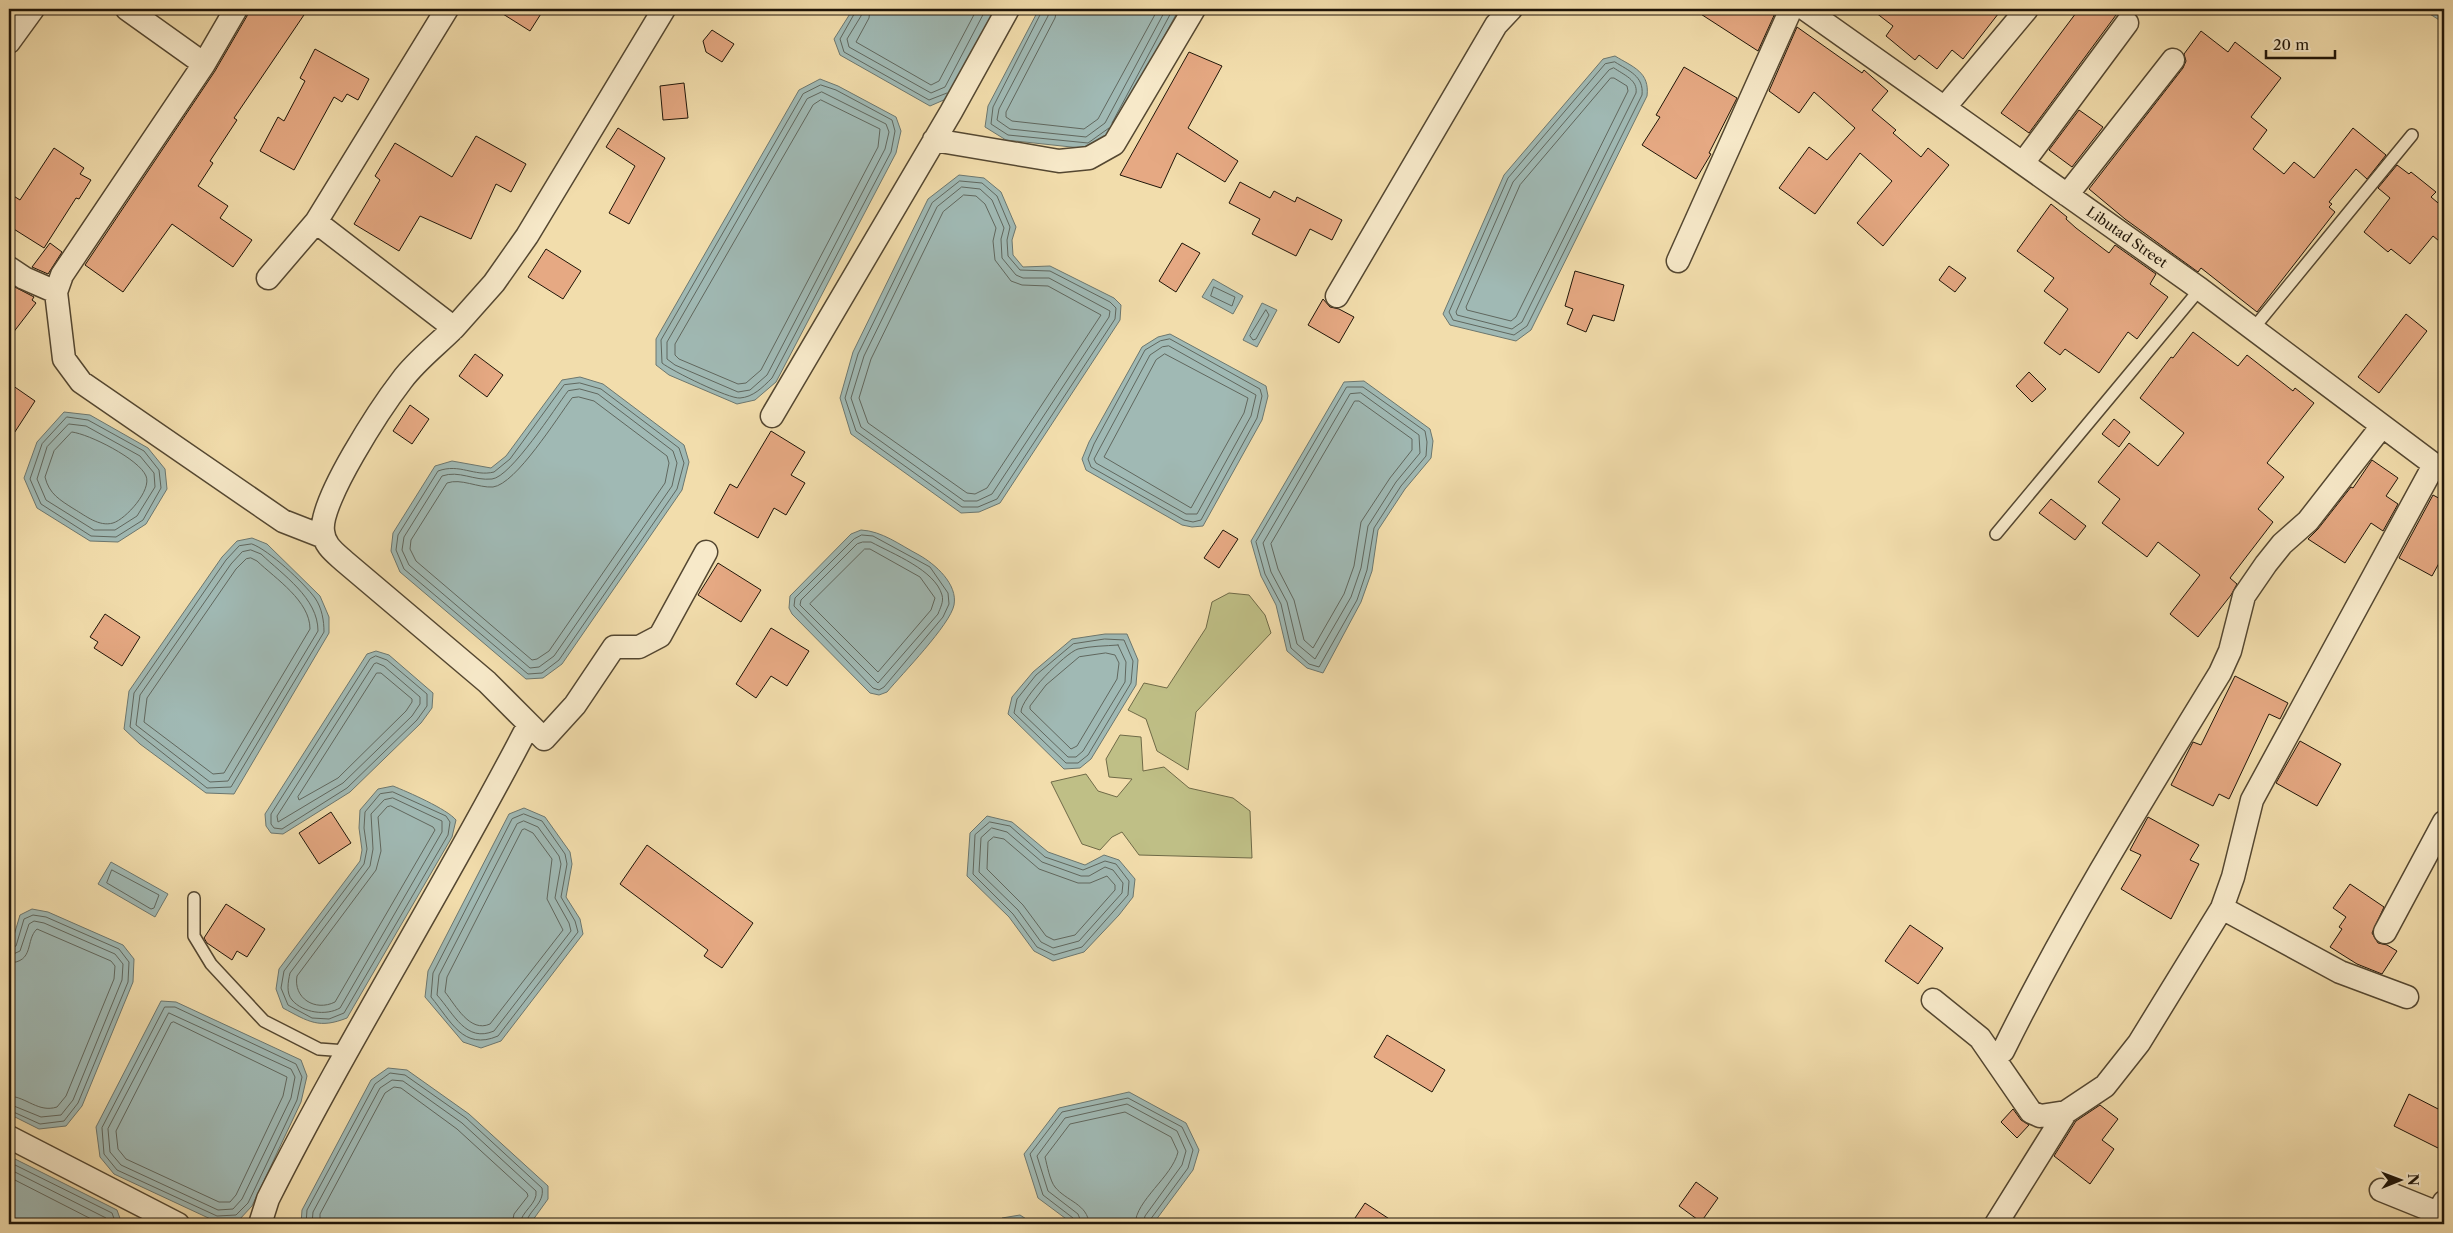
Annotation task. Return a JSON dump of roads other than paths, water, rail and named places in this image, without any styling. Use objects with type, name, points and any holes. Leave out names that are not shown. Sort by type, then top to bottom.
[{"type":"street","points":[[9,42],[33,9]]},
{"type":"street","points":[[127,9],[204,64]]},
{"type":"street","points":[[236,9],[204,64],[62,275],[56,292],[64,359],[81,382],[283,522],[324,538]]},
{"type":"street","points":[[268,278],[316,222],[447,9]]},
{"type":"street","points":[[664,9],[527,236],[494,283],[454,328],[402,379],[343,471],[327,510],[322,528],[324,538],[329,547],[487,682],[544,739],[575,704],[614,648],[639,647],[660,636],[706,552]]},
{"type":"street","points":[[772,416],[934,140],[1008,9]]},
{"type":"street","points":[[934,140],[1059,161],[1089,158],[1114,144],[1194,9]]},
{"type":"street","points":[[1337,296],[1496,25],[1511,9]]},
{"type":"street","points":[[1678,262],[1791,9]]},
{"type":"street","name":"Libutad Street","points":[[1805,9],[2200,289],[2439,468]]},
{"type":"street","points":[[1945,107],[2027,9]]},
{"type":"street","points":[[2023,163],[2127,23]]},
{"type":"street","points":[[2067,195],[2174,60]]},
{"type":"street","points":[[316,222],[389,276],[454,328]]},
{"type":"street","points":[[9,268],[24,278],[56,292]]},
{"type":"street","points":[[1995,1057],[2003,1051],[2033,990],[2124,830],[2220,673],[2230,651],[2244,596],[2282,544],[2308,521],[2382,426]]},
{"type":"street","points":[[1932,1000],[1980,1038],[1995,1057],[2031,1112],[2040,1116],[2066,1112],[2106,1086],[2140,1044],[2222,908],[2233,877],[2252,800],[2439,468]]},
{"type":"street","points":[[260,1224],[268,1199],[346,1051],[483,812],[529,724]]},
{"type":"street","points":[[2385,932],[2444,822]]},
{"type":"street","points":[[2222,908],[2340,972],[2407,996]]},
{"type":"street","points":[[1996,1224],[2066,1112]]},
{"type":"street","points":[[9,1137],[178,1224]]},
{"type":"street","points":[[2381,1190],[2442,1210]]},
{"type":"lane","points":[[2253,329],[2412,136]]},
{"type":"lane","points":[[1996,534],[2200,289]]},
{"type":"lane","points":[[194,898],[194,936],[211,964],[264,1021],[319,1049],[346,1051]]},
{"type":"water","points":[[853,9],[998,9],[953,96],[930,106],[840,55],[834,39]]},
{"type":"water","points":[[1039,9],[1179,9],[1113,131],[1090,149],[1006,140],[985,127],[988,106]]},
{"type":"water","points":[[2422,9],[2444,9],[2444,23]]},
{"type":"water","points":[[1615,56],[1634,67],[1643,76],[1646,81],[1647,96],[1531,330],[1516,341],[1450,325],[1443,314],[1504,175],[1603,59]]},
{"type":"water","points":[[820,79],[838,86],[896,117],[901,131],[896,153],[776,382],[755,400],[737,404],[669,375],[656,365],[656,339],[799,90]]},
{"type":"water","points":[[959,175],[984,178],[1001,192],[1016,227],[1012,240],[1013,255],[1023,267],[1050,266],[1114,298],[1121,305],[1120,320],[1000,503],[979,512],[961,513],[851,434],[840,398],[853,352],[928,199]]},
{"type":"water","points":[[1213,279],[1243,296],[1233,314],[1202,297]]},
{"type":"water","points":[[1262,303],[1277,310],[1257,347],[1243,340]]},
{"type":"water","points":[[1170,334],[1266,386],[1268,396],[1262,420],[1203,526],[1192,527],[1182,525],[1086,470],[1082,459],[1089,442],[1142,347],[1158,337]]},
{"type":"water","points":[[580,377],[603,384],[684,445],[689,462],[682,490],[562,664],[543,678],[526,679],[400,572],[391,551],[393,533],[435,466],[452,461],[491,468],[506,456],[562,380]]},
{"type":"water","points":[[1364,381],[1430,429],[1433,441],[1431,458],[1405,489],[1378,530],[1372,571],[1361,602],[1323,673],[1307,668],[1287,651],[1276,605],[1261,576],[1251,541],[1344,382]]},
{"type":"water","points":[[64,412],[90,415],[148,448],[165,469],[167,489],[146,524],[118,542],[90,541],[37,508],[24,478],[37,442]]},
{"type":"water","points":[[861,530],[884,536],[925,559],[938,569],[949,582],[954,597],[951,614],[935,637],[887,692],[879,695],[870,693],[792,614],[789,608],[790,596],[851,534]]},
{"type":"water","points":[[252,538],[267,544],[320,596],[329,617],[329,633],[234,794],[206,793],[140,744],[124,729],[129,691],[222,557],[237,541]]},
{"type":"water","points":[[1105,634],[1127,634],[1138,660],[1136,685],[1091,759],[1080,768],[1064,769],[1008,714],[1012,697],[1033,672],[1072,639]]},
{"type":"water","points":[[376,651],[389,655],[433,693],[432,708],[421,723],[350,792],[283,834],[271,833],[266,826],[265,814],[367,654]]},
{"type":"water","points":[[393,786],[427,801],[456,820],[452,837],[347,1018],[329,1023],[307,1020],[283,1008],[276,989],[279,969],[360,861],[362,850],[359,828],[360,810],[378,789]]},
{"type":"water","points":[[524,808],[545,817],[570,852],[572,864],[566,897],[580,919],[583,934],[501,1041],[481,1048],[463,1042],[425,997],[428,971],[509,814]]},
{"type":"water","points":[[987,816],[1012,822],[1048,852],[1085,865],[1104,855],[1119,860],[1135,879],[1133,897],[1119,915],[1084,952],[1053,961],[1034,951],[1009,917],[967,876],[970,833]]},
{"type":"water","points":[[111,862],[168,894],[155,917],[98,884]]},
{"type":"water","points":[[32,909],[48,912],[123,945],[134,959],[133,982],[82,1106],[66,1126],[39,1129],[9,1114],[9,952],[20,915]]},
{"type":"water","points":[[161,1001],[176,1002],[301,1060],[307,1076],[301,1102],[252,1206],[239,1220],[217,1222],[114,1174],[100,1157],[96,1127]]},
{"type":"water","points":[[388,1068],[407,1070],[469,1114],[548,1186],[548,1199],[530,1224],[301,1224],[302,1210],[371,1080]]},
{"type":"water","points":[[1129,1092],[1186,1123],[1199,1150],[1193,1170],[1153,1224],[1073,1224],[1038,1198],[1024,1154],[1059,1108]]},
{"type":"water","points":[[9,1156],[117,1210],[122,1224],[9,1224]]},
{"type":"water","points":[[1020,1215],[1034,1224],[996,1224],[1002,1218]]}]
